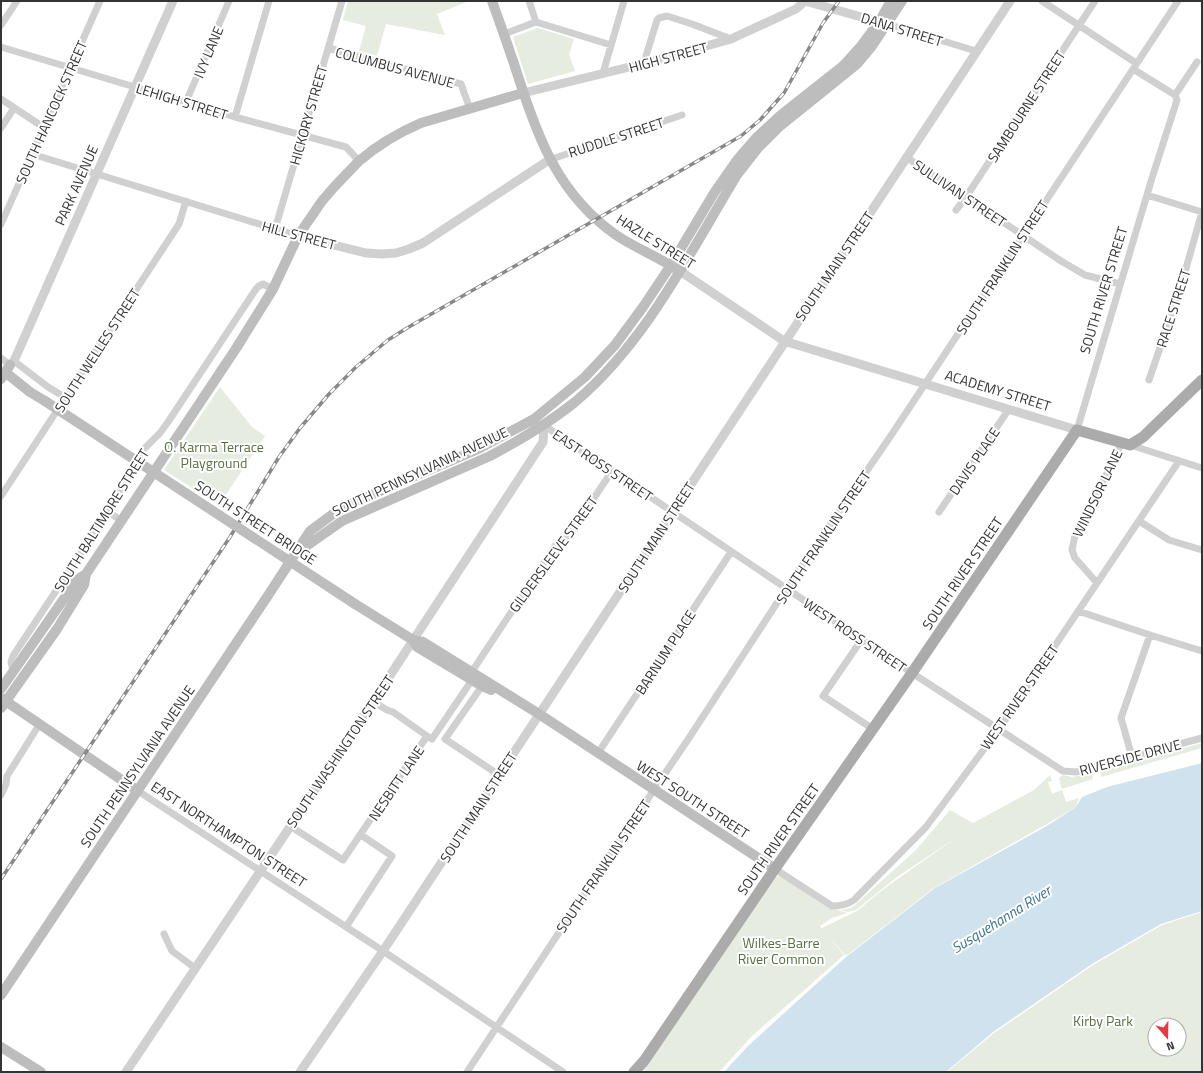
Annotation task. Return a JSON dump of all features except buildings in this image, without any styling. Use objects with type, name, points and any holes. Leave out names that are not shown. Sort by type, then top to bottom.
[{"type":"main road","name":"HAZLE STREET","points":[[492,1],[523,93],[550,160],[572,193],[583,206],[617,235],[680,271]]},
{"type":"main road","points":[[883,23],[891,1]]},
{"type":"main road","points":[[883,23],[902,1]]},
{"type":"main road","name":"SOUTH PENNSYLVANIA AVENUE","points":[[1,995],[310,531],[337,511],[352,503],[476,450],[534,419],[585,377],[615,345],[671,265],[714,193],[737,160],[756,138],[781,115],[843,66],[883,23]]},
{"type":"main road","name":"SOUTH PENNSYLVANIA AVENUE","points":[[296,553],[342,521],[514,444],[544,425],[575,401],[602,376],[634,339],[680,271],[737,175],[758,148],[780,126],[857,64],[872,46],[883,23]]},
{"type":"main road","points":[[1,689],[77,580],[86,574],[237,348],[273,289],[298,236],[330,191],[359,161],[388,140],[404,131],[421,123],[523,93]]},
{"type":"main road","name":"SOUTH STREET BRIDGE","points":[[8,369],[30,392],[355,604],[413,640],[417,647],[472,675]]},
{"type":"main road","points":[[1126,444],[1143,437],[1202,380]]},
{"type":"main road","name":"ACADEMY STREET","points":[[1077,430],[1126,444]]},
{"type":"main road","name":"SOUTH RIVER STREET","points":[[634,1072],[644,1061],[775,869],[912,673],[1077,430]]},
{"type":"main road","points":[[2,702],[57,629],[84,585],[86,574]]},
{"type":"main road","points":[[472,675],[482,686],[501,692]]},
{"type":"main road","points":[[472,675],[501,692]]},
{"type":"main road","name":"WEST SOUTH STREET","points":[[501,692],[539,714],[775,869]]},
{"type":"main road","name":"EAST NORTHAMPTON STREET","points":[[2,702],[138,791]]},
{"type":"main road","points":[[1,1047],[41,1072]]},
{"type":"main road","name":"SOUTH RIVER STREET","points":[[640,1072],[644,1067],[644,1061]]},
{"type":"street","points":[[1,25],[17,1]]},
{"type":"street","name":"SOUTH HANCOCK STREET","points":[[1,224],[100,1]]},
{"type":"street","name":"PARK AVENUE","points":[[8,369],[173,1]]},
{"type":"street","name":"IVY LANE","points":[[186,102],[229,1]]},
{"type":"street","points":[[235,117],[269,1]]},
{"type":"street","name":"HICKORY STREET","points":[[275,229],[342,1]]},
{"type":"street","points":[[529,1],[536,22]]},
{"type":"street","points":[[603,73],[624,2],[616,1]]},
{"type":"street","name":"DANA STREET","points":[[805,1],[976,51]]},
{"type":"street","name":"HIGH STREET","points":[[523,93],[646,63],[731,39],[796,9],[805,1]]},
{"type":"street","name":"SOUTH MAIN STREET","points":[[300,1072],[383,951],[784,341],[1010,1]]},
{"type":"street","points":[[1042,1],[1079,25],[1175,95],[1197,62]]},
{"type":"street","name":"SAMBOURNE STREET","points":[[956,210],[1095,1]]},
{"type":"street","name":"SOUTH FRANKLIN STREET","points":[[467,1072],[786,589],[875,459],[1178,1]]},
{"type":"street","points":[[646,63],[646,56],[657,20],[666,16],[731,39]]},
{"type":"street","points":[[504,34],[536,22],[611,45]]},
{"type":"street","name":"LEHIGH STREET","points":[[1,47],[70,69],[235,117],[346,147],[359,161]]},
{"type":"street","name":"COLUMBUS AVENUE","points":[[328,48],[460,84],[470,109]]},
{"type":"street","name":"SOUTH RIVER STREET","points":[[1077,430],[1177,100],[1175,95]]},
{"type":"street","points":[[1,99],[43,128]]},
{"type":"street","points":[[1,128],[14,108]]},
{"type":"street","name":"RUDDLE STREET","points":[[550,160],[682,115]]},
{"type":"street","name":"HILL STREET","points":[[32,154],[298,236],[366,253],[389,253],[409,249],[423,243],[550,160]]},
{"type":"street","name":"SULLIVAN STREET","points":[[906,157],[1062,261],[1086,275],[1120,284]]},
{"type":"street","points":[[1147,195],[1202,212]]},
{"type":"street","name":"SOUTH WELLES STREET","points":[[1,496],[179,224],[186,201]]},
{"type":"street","name":"RACE STREET","points":[[1149,380],[1181,286],[1202,212]]},
{"type":"street","name":"HAZLE STREET","points":[[680,271],[784,341]]},
{"type":"street","name":"SOUTH BALTIMORE STREET","points":[[13,672],[11,662],[13,656],[108,512],[142,452],[168,422],[256,289],[263,284],[273,289]]},
{"type":"street","name":"ACADEMY STREET","points":[[784,341],[1077,430]]},
{"type":"street","points":[[1,358],[8,369],[48,387],[66,398]]},
{"type":"street","name":"DAVIS PLACE","points":[[939,512],[1009,409]]},
{"type":"street","name":"EAST ROSS STREET","points":[[534,419],[673,512]]},
{"type":"street","name":"SOUTH WASHINGTON STREET","points":[[126,1072],[374,702],[543,442],[544,425]]},
{"type":"street","name":"ACADEMY STREET","points":[[1126,444],[1202,468]]},
{"type":"street","name":"WINDSOR LANE","points":[[1097,583],[1075,558],[1072,550],[1075,536],[1126,444]]},
{"type":"street","name":"WEST RIVER STREET","points":[[832,906],[849,904],[854,900],[926,827],[998,728],[1179,461]]},
{"type":"street","name":"GILDERSLEEVE STREET","points":[[472,675],[555,546],[568,537],[612,471]]},
{"type":"street","points":[[108,512],[122,521]]},
{"type":"street","name":"WEST ROSS STREET","points":[[673,512],[912,673],[998,728]]},
{"type":"street","points":[[1139,521],[1169,540],[1202,550]]},
{"type":"street","name":"BARNUM PLACE","points":[[598,753],[731,552]]},
{"type":"street","points":[[1078,610],[1202,651]]},
{"type":"street","points":[[35,622],[42,632]]},
{"type":"street","points":[[1132,757],[1122,718],[1150,635]]},
{"type":"street","points":[[862,639],[823,696],[872,729]]},
{"type":"street","name":"NESBITT LANE","points":[[290,826],[343,860],[427,736],[432,739],[472,675]]},
{"type":"street","points":[[482,686],[445,739],[499,775]]},
{"type":"street","points":[[374,702],[393,712],[427,736]]},
{"type":"street","points":[[1,795],[6,784],[7,776],[39,725]]},
{"type":"street","name":"RIVERSIDE DRIVE","points":[[998,728],[1063,771],[1076,772],[1202,738]]},
{"type":"street","name":"EAST NORTHAMPTON STREET","points":[[138,791],[383,951],[563,1072]]},
{"type":"street","points":[[346,927],[392,856],[361,835]]},
{"type":"street","name":"WEST SOUTH STREET","points":[[775,869],[832,906]]},
{"type":"street","points":[[164,934],[172,951],[195,968]]},
{"type":"green space","points":[[348,1],[469,1],[437,14],[445,35],[386,24],[377,56],[359,51],[366,26],[343,20]]},
{"type":"green space","points":[[538,28],[574,39],[569,54],[575,71],[528,84],[513,37]]},
{"type":"green space","name":"O. Karma Terrace Playground","points":[[220,387],[252,427],[265,436],[219,505],[164,470]]},
{"type":"green space","points":[[1202,743],[1202,748],[1101,777],[1100,771]]},
{"type":"green space","points":[[1092,774],[1093,779],[1062,789],[1059,778],[1063,775],[1072,777]]},
{"type":"green space","points":[[1050,775],[1052,781],[1048,782],[1052,793],[1051,794],[1062,790],[1066,802],[1079,798],[1075,808],[934,888],[846,956],[823,930],[822,928],[857,911],[885,888],[957,837],[897,877],[856,910],[848,912],[840,910],[851,908],[916,850],[950,810],[973,823],[1034,790]]},
{"type":"green space","name":"Wilkes-Barre River Common","points":[[781,876],[824,905],[847,913],[832,918],[820,926],[844,955],[751,1037],[719,1072],[643,1072],[716,962],[776,877]]},
{"type":"green space","name":"Kirby Park","points":[[1202,912],[1202,1072],[947,1072],[994,1033],[1093,965],[1162,925]]},
{"type":"water","name":"Susquehanna River","points":[[1202,763],[1202,911],[1161,924],[1092,964],[993,1032],[946,1072],[724,1072],[749,1045],[846,957],[935,888],[1045,827],[1075,808],[1082,797],[1107,787]]},
{"type":"railway","points":[[1,879],[230,537],[279,457],[300,428],[329,394],[356,367],[388,340],[407,328],[741,136],[760,120],[784,93],[823,23],[839,1]]}]
